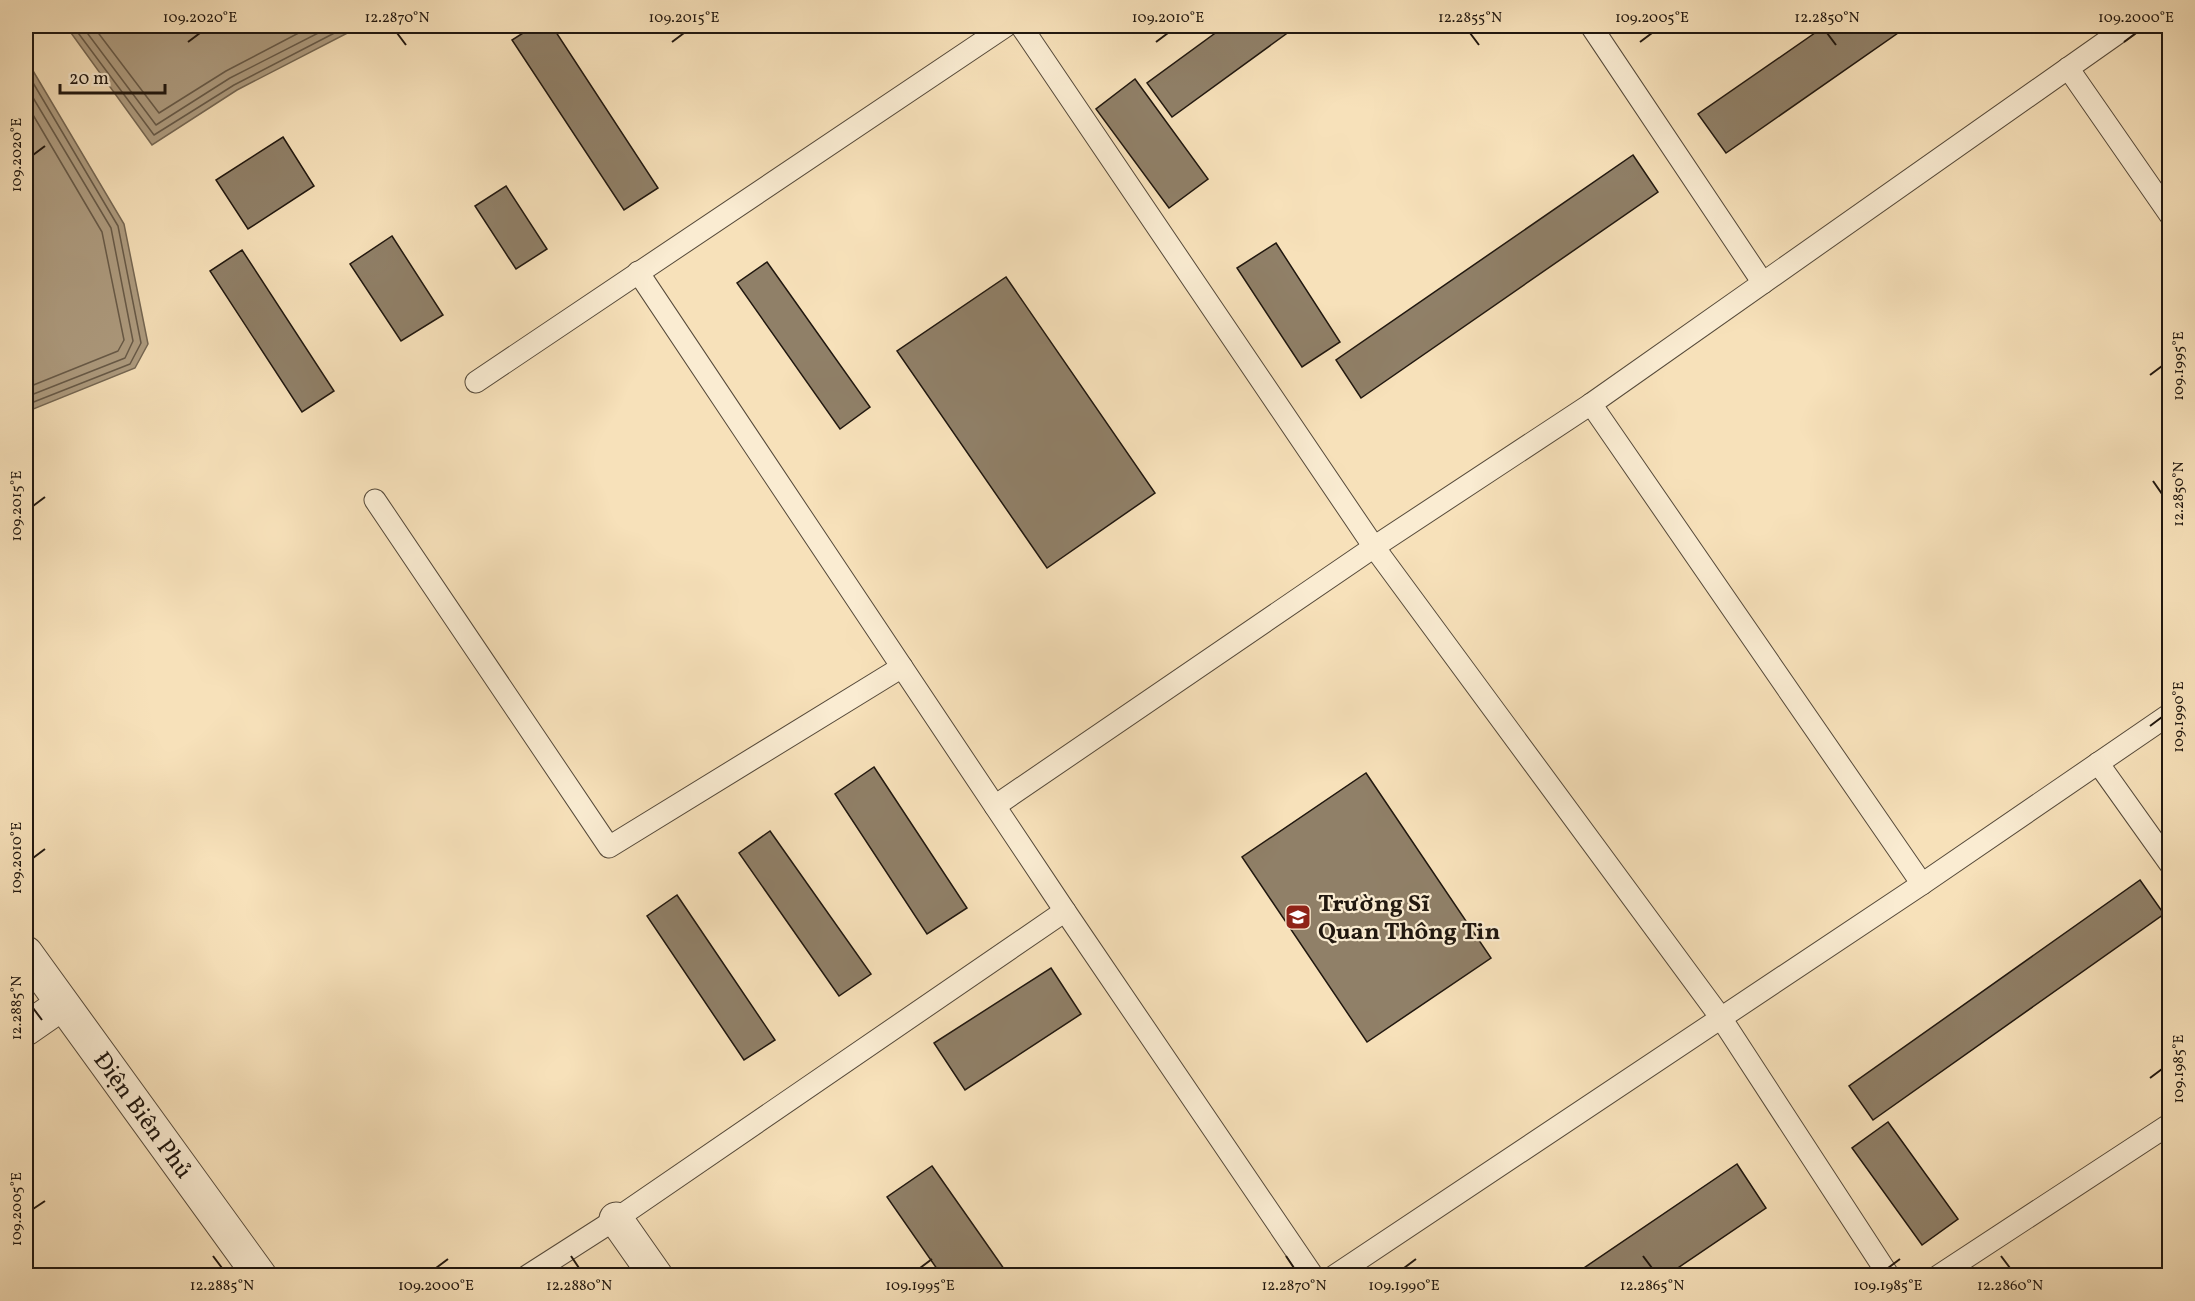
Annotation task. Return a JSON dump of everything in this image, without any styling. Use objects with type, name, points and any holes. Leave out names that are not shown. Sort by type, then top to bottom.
[{"type":"street","name":"Điện Biên Phủ","points":[[26,953],[260,1275]]},
{"type":"street","points":[[26,1029],[62,1004]]},
{"type":"street","points":[[616,1219],[656,1275]]},
{"type":"lane","points":[[476,382],[1006,26]]},
{"type":"lane","points":[[1021,26],[1374,547],[1721,1018],[1889,1275]]},
{"type":"lane","points":[[1590,26],[1763,283]]},
{"type":"lane","points":[[995,806],[1374,547],[1591,404],[2128,26]]},
{"type":"lane","points":[[2068,68],[2169,215]]},
{"type":"lane","points":[[638,272],[1065,911],[1313,1275]]},
{"type":"lane","points":[[1591,404],[1922,884]]},
{"type":"lane","points":[[375,500],[609,847],[902,668]]},
{"type":"lane","points":[[1334,1275],[1922,884],[2169,714]]},
{"type":"lane","points":[[2098,763],[2169,864]]},
{"type":"lane","points":[[527,1275],[616,1219],[1065,911]]},
{"type":"lane","points":[[1938,1275],[2169,1124]]},
{"type":"water","points":[[66,26],[361,26],[237,90],[152,145]]},
{"type":"water","points":[[26,59],[124,224],[148,344],[135,368],[26,412]]},
{"type":"building","points":[[534,26],[552,26],[658,188],[624,210],[512,40]]},
{"type":"building","points":[[1225,26],[1297,26],[1172,117],[1147,83]]},
{"type":"building","points":[[1825,26],[1908,26],[1726,153],[1698,114]]},
{"type":"building","points":[[1135,79],[1208,179],[1169,208],[1096,109]]},
{"type":"building","points":[[283,137],[314,186],[248,229],[216,180]]},
{"type":"building","points":[[1633,155],[1658,192],[1361,398],[1336,360]]},
{"type":"building","points":[[506,186],[547,249],[516,269],[475,206]]},
{"type":"building","points":[[392,236],[443,315],[401,341],[350,264]]},
{"type":"building","points":[[1276,243],[1340,342],[1302,367],[1237,268]]},
{"type":"building","points":[[242,250],[334,391],[302,412],[210,271]]},
{"type":"building","points":[[767,262],[870,407],[840,429],[737,283]]},
{"type":"building","points":[[1006,277],[1155,493],[1047,568],[897,351]]},
{"type":"building","points":[[874,767],[967,908],[927,934],[835,794]]},
{"type":"building","points":[[1366,773],[1491,958],[1367,1042],[1242,857]]},
{"type":"building","points":[[770,831],[871,974],[839,996],[739,853]]},
{"type":"building","points":[[2140,880],[2164,914],[1873,1120],[1849,1086]]},
{"type":"building","points":[[677,895],[775,1040],[744,1060],[647,916]]},
{"type":"building","points":[[1051,968],[1081,1014],[965,1090],[934,1043]]},
{"type":"building","points":[[1888,1122],[1958,1219],[1922,1245],[1852,1148]]},
{"type":"building","points":[[1737,1164],[1766,1208],[1666,1276],[1572,1276]]},
{"type":"building","points":[[932,1166],[1009,1276],[942,1276],[887,1197]]},
{"type":"place","name":"Trường Sĩ Quan Thông Tin","points":[[1298,917]]}]
